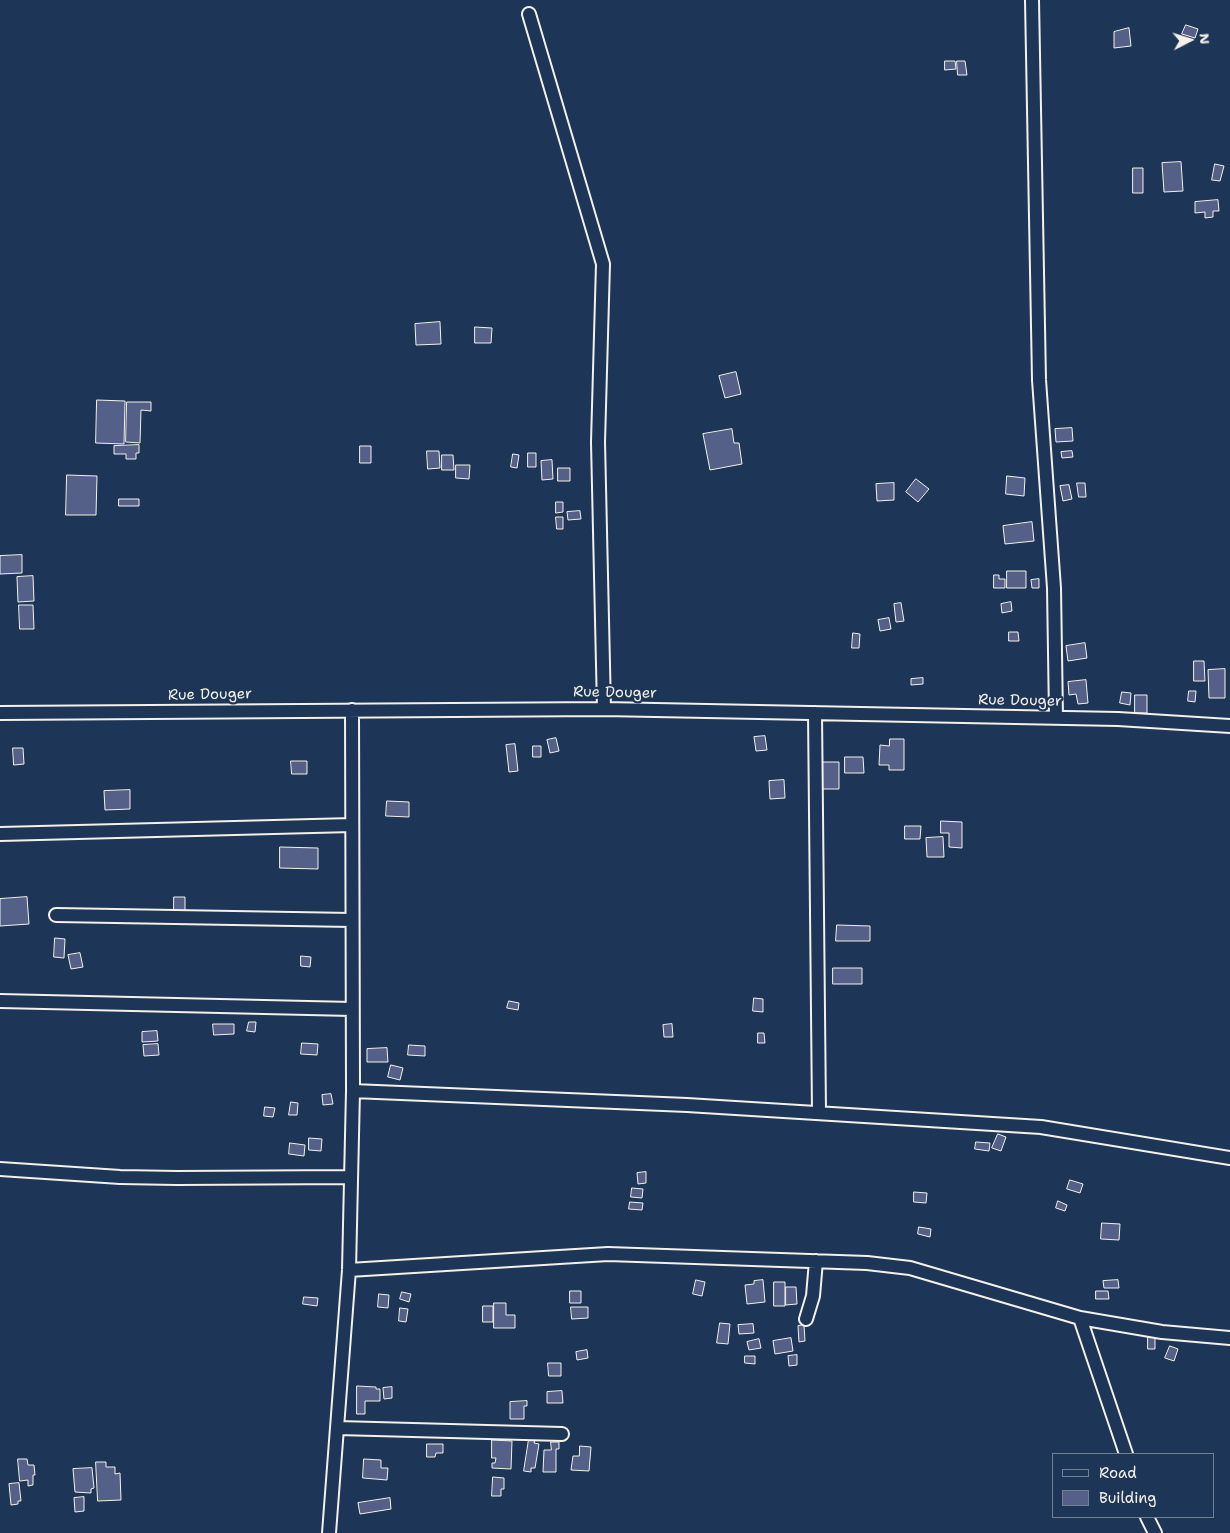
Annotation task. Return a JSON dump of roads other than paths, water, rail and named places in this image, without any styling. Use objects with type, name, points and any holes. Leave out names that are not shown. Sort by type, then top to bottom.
[{"type":"street","points":[[1032,0],[1039,380],[1054,588],[1056,718]]},
{"type":"street","points":[[529,14],[603,264],[598,442],[604,709]]},
{"type":"street","name":"Rue Douger","points":[[0,713],[604,709],[1118,719],[1230,726]]},
{"type":"street","points":[[329,1533],[349,1270],[353,1091],[352,710]]},
{"type":"street","points":[[815,713],[819,1112]]},
{"type":"street","points":[[0,834],[352,825]]},
{"type":"street","points":[[56,916],[352,920]]},
{"type":"street","points":[[0,1001],[352,1009]]},
{"type":"street","points":[[353,1091],[687,1105],[1041,1127],[1230,1158]]},
{"type":"street","points":[[0,1168],[158,1178],[351,1177]]},
{"type":"street","points":[[349,1270],[608,1254],[867,1263],[910,1268],[1080,1318],[1162,1332],[1230,1338]]},
{"type":"street","points":[[806,1318],[813,1296],[816,1261]]},
{"type":"street","points":[[1080,1318],[1126,1453]]},
{"type":"street","points":[[338,1428],[562,1434]]},
{"type":"street","points":[[1148,1518],[1155,1533]]}]
